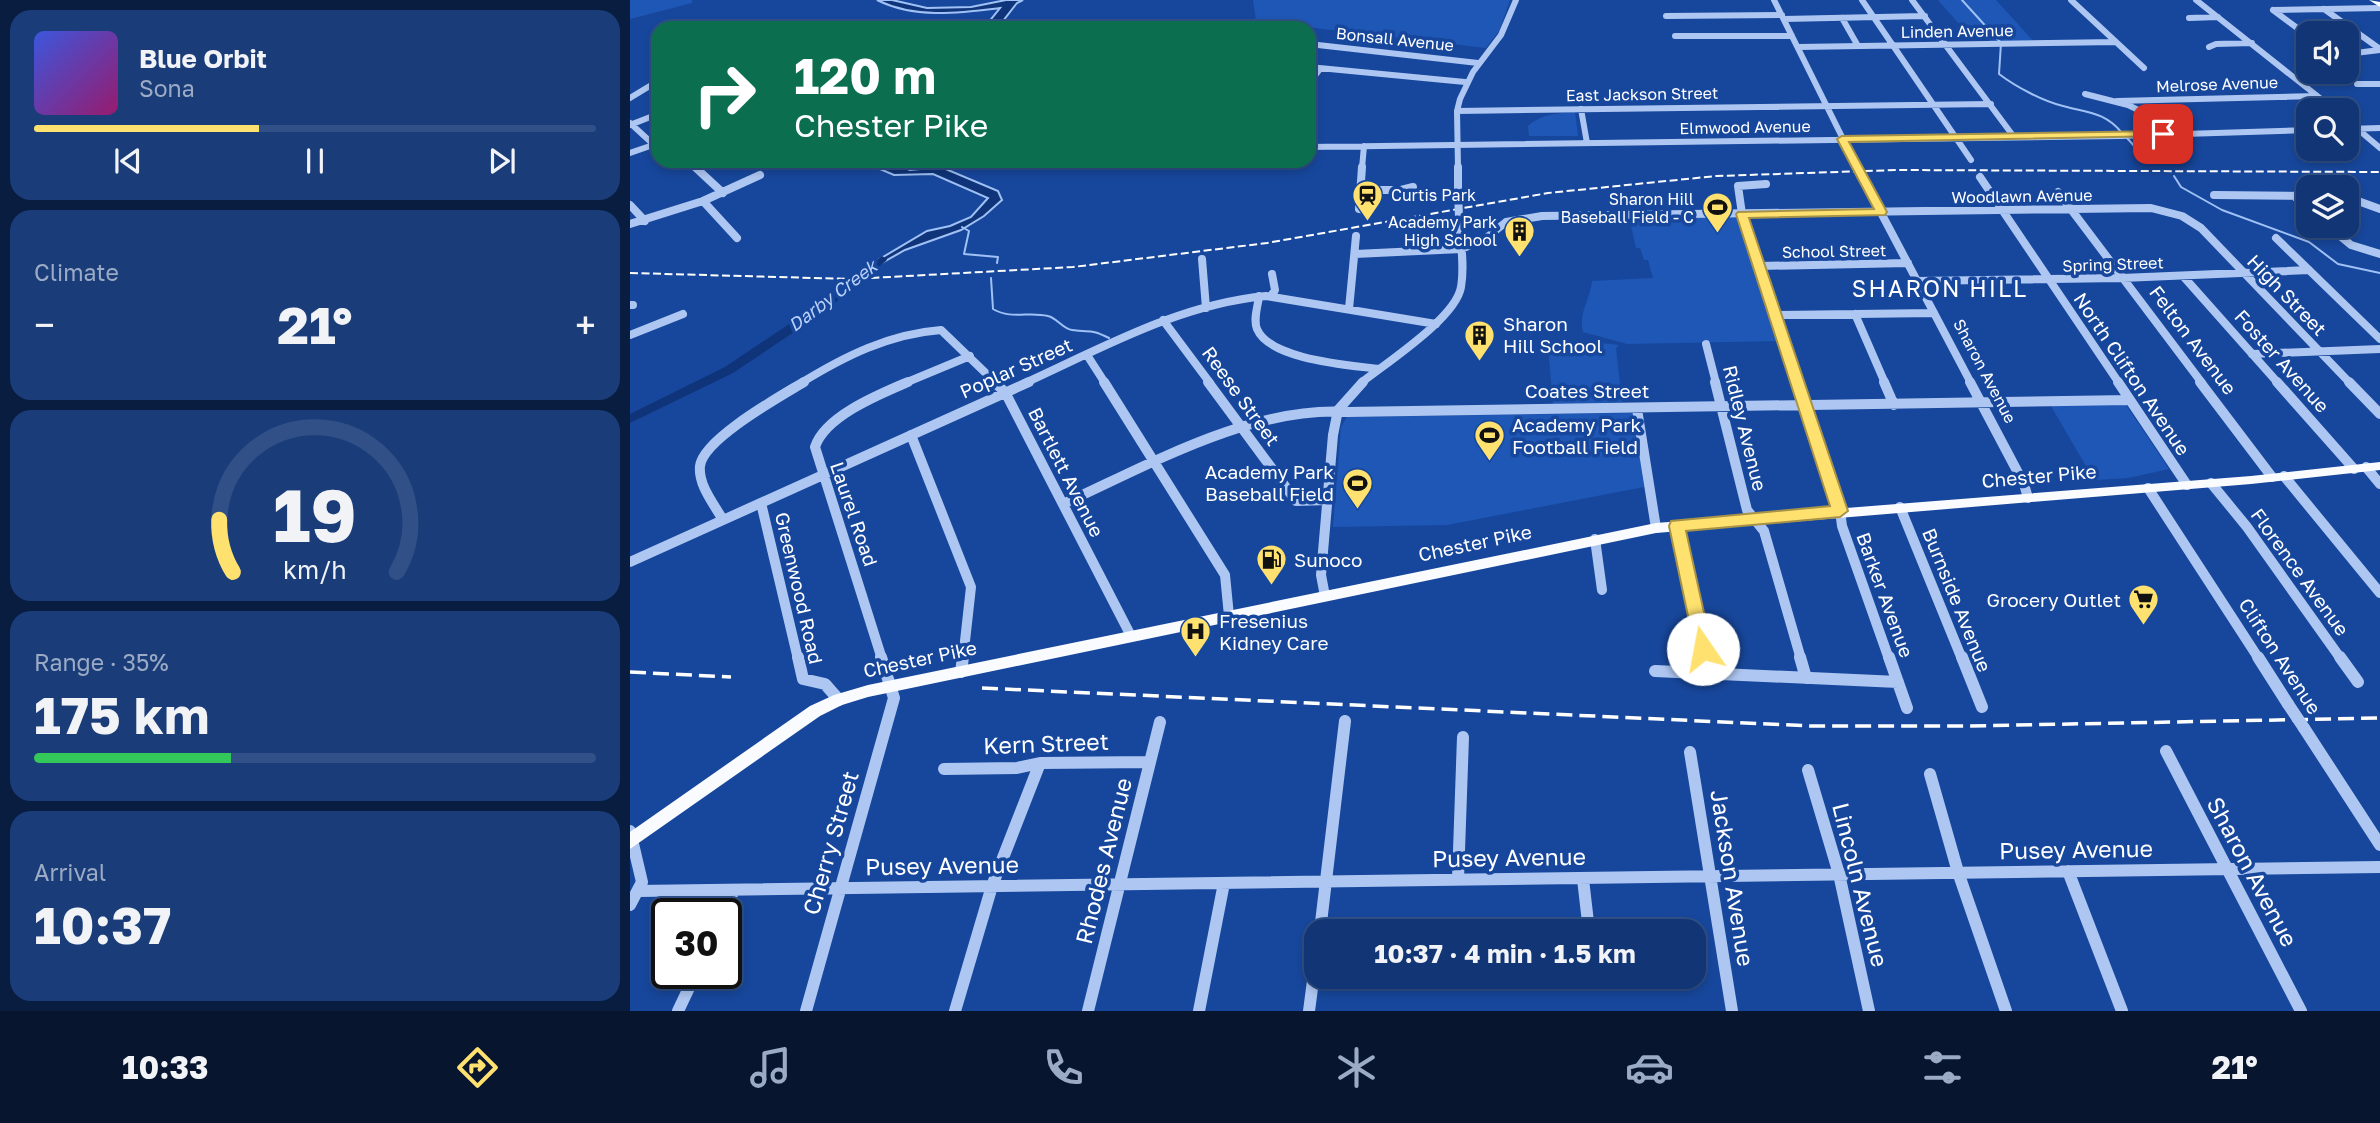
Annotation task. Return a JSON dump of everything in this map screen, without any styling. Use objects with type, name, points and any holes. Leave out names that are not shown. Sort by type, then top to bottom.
[{"type":"main road","points":[[2372,0],[2380,4]]},
{"type":"main road","name":"Chester Pike","points":[[631,837],[806,717],[839,700],[890,687],[1656,528],[2211,483],[2380,466]]},
{"type":"street","points":[[1325,596],[1321,575],[1333,435],[1338,410],[1361,383],[1436,324],[1458,298],[1462,285],[1457,111],[1465,82],[1499,39],[1516,0]]},
{"type":"street","name":"Sharon Avenue","points":[[1774,0],[1842,139],[2024,484],[2028,498]]},
{"type":"street","points":[[1862,0],[1971,160]]},
{"type":"street","points":[[1912,0],[2014,137]]},
{"type":"street","points":[[2071,0],[2144,68]]},
{"type":"street","points":[[2196,0],[2319,98]]},
{"type":"street","points":[[2296,27],[2273,10],[2380,4]]},
{"type":"street","points":[[2325,9],[2380,49]]},
{"type":"street","points":[[1666,16],[1925,16]]},
{"type":"street","points":[[2189,18],[2218,17]]},
{"type":"street","points":[[1842,18],[1858,46]]},
{"type":"street","points":[[1675,36],[1792,36]]},
{"type":"street","name":"Linden Avenue","points":[[1798,47],[2116,42]]},
{"type":"street","points":[[2209,47],[2216,44],[2252,43]]},
{"type":"street","name":"Bonsall Avenue","points":[[1316,45],[1478,63]]},
{"type":"street","points":[[2359,52],[2380,49]]},
{"type":"street","points":[[1316,68],[1465,82]]},
{"type":"street","points":[[1316,75],[1321,69]]},
{"type":"street","points":[[2357,85],[2380,84]]},
{"type":"street","points":[[630,98],[651,85]]},
{"type":"street","points":[[2085,94],[2117,101],[2155,116],[2185,133]]},
{"type":"street","name":"Melrose Avenue","points":[[2117,101],[2317,96]]},
{"type":"street","name":"East Jackson Street","points":[[1457,111],[1991,104]]},
{"type":"street","points":[[1581,109],[1587,143]]},
{"type":"street","points":[[630,124],[651,116]]},
{"type":"street","points":[[630,124],[651,140]]},
{"type":"street","points":[[2359,129],[2380,128]]},
{"type":"street","name":"Elmwood Avenue","points":[[1316,148],[2296,130]]},
{"type":"street","points":[[2359,131],[2380,148]]},
{"type":"street","points":[[630,153],[651,146]]},
{"type":"street","points":[[1364,146],[1359,209],[1367,210]]},
{"type":"street","points":[[696,168],[723,193]]},
{"type":"street","points":[[630,225],[703,201],[760,175]]},
{"type":"street","name":"North Clifton Avenue","points":[[1980,177],[2187,485]]},
{"type":"street","points":[[1742,214],[1738,186],[1766,184]]},
{"type":"street","points":[[1360,190],[1401,190],[1413,187]]},
{"type":"street","name":"Felton Avenue","points":[[2058,192],[2278,477],[2380,593]]},
{"type":"street","points":[[2214,195],[2294,196]]},
{"type":"street","points":[[703,201],[737,238]]},
{"type":"street","points":[[2359,201],[2380,209]]},
{"type":"street","points":[[630,205],[645,221]]},
{"type":"street","name":"Woodlawn Avenue","points":[[1461,249],[1479,242],[1506,222],[1523,217],[2163,210]]},
{"type":"street","name":"High Street","points":[[2163,210],[2182,216],[2201,228],[2380,414]]},
{"type":"street","name":"Barker Avenue","points":[[1742,214],[1807,407],[1840,511],[1842,526],[1907,708]]},
{"type":"street","points":[[1349,309],[1356,236]]},
{"type":"street","points":[[2276,238],[2380,339]]},
{"type":"street","points":[[2343,238],[2351,244],[2380,254]]},
{"type":"street","points":[[1355,254],[1461,249]]},
{"type":"street","points":[[1202,259],[1206,308]]},
{"type":"street","name":"School Street","points":[[1760,266],[1908,263]]},
{"type":"street","name":"Spring Street","points":[[1917,281],[2122,278],[2309,270]]},
{"type":"street","points":[[1272,274],[1275,290],[1272,296]]},
{"type":"street","name":"Foster Avenue","points":[[2183,276],[2252,354],[2360,468],[2380,484]]},
{"type":"street","points":[[1259,296],[1258,329],[1261,336],[1276,348],[1298,355],[1379,369]]},
{"type":"street","name":"Poplar Street","points":[[630,562],[1163,320],[1259,296],[1272,296],[1436,324]]},
{"type":"street","points":[[1776,315],[1934,313]]},
{"type":"street","points":[[630,335],[683,314]]},
{"type":"street","points":[[1855,314],[1894,405]]},
{"type":"street","name":"Reese Street","points":[[1163,320],[1296,500],[1327,500]]},
{"type":"street","name":"Bartlett Avenue","points":[[723,520],[700,474],[700,462],[714,443],[780,397],[838,362],[901,336],[924,330],[942,330],[1005,392],[1131,636]]},
{"type":"street","name":"Ridley Avenue","points":[[1706,344],[1747,510],[1763,531],[1806,678]]},
{"type":"street","points":[[2252,354],[2380,349]]},
{"type":"street","points":[[1087,355],[1225,575],[1229,616]]},
{"type":"street","name":"Laurel Road","points":[[890,687],[825,473],[815,453],[815,445],[830,425],[879,395],[970,356]]},
{"type":"street","name":"Coates Street","points":[[1063,504],[1242,426],[1322,409],[1347,412],[1637,409],[2130,400]]},
{"type":"street","points":[[1637,409],[1656,528]]},
{"type":"street","points":[[911,435],[971,584],[961,672]]},
{"type":"street","name":"Florence Avenue","points":[[2211,483],[2247,527],[2358,682]]},
{"type":"street","name":"Clifton Avenue","points":[[2148,488],[2380,845]]},
{"type":"street","name":"Greenwood Road","points":[[761,503],[803,679],[825,684],[839,700]]},
{"type":"street","name":"Burnside Avenue","points":[[1900,507],[1982,707]]},
{"type":"street","points":[[1677,526],[1708,674]]},
{"type":"street","points":[[1595,539],[1602,590]]},
{"type":"street","points":[[1655,671],[1898,682]]},
{"type":"street","name":"Cherry Street","points":[[806,1011],[894,698],[890,687]]},
{"type":"street","points":[[1321,919],[1345,721]]},
{"type":"street","name":"Rhodes Avenue","points":[[1088,1011],[1160,722]]},
{"type":"street","points":[[1458,880],[1463,737]]},
{"type":"street","name":"Sharon Avenue","points":[[2166,751],[2301,1011]]},
{"type":"street","name":"Jackson Avenue","points":[[1690,752],[1732,1011]]},
{"type":"street","name":"Kern Street","points":[[944,769],[1017,768],[1040,763],[1150,762]]},
{"type":"street","points":[[955,1011],[992,886],[1040,763]]},
{"type":"street","name":"Lincoln Avenue","points":[[1808,770],[1839,874],[1869,1011]]},
{"type":"street","points":[[1930,774],[1958,873],[2006,1011]]},
{"type":"street","points":[[630,905],[642,882],[631,837]]},
{"type":"street","name":"Pusey Avenue","points":[[638,891],[2380,867]]},
{"type":"street","points":[[2068,871],[2122,1011]]},
{"type":"street","points":[[1583,879],[1588,919]]},
{"type":"street","points":[[1199,1011],[1224,883]]},
{"type":"street","points":[[730,898],[734,890]]},
{"type":"street","points":[[678,1011],[688,989]]},
{"type":"street","points":[[1309,1011],[1312,989]]},
{"type":"shaded area","points":[[630,0],[692,0],[692,3],[630,19]]},
{"type":"shaded area","points":[[877,0],[892,0],[927,8],[971,7],[1006,0],[1023,0],[1017,3],[1003,21],[990,21],[1000,8],[937,13],[892,6]]},
{"type":"shaded area","points":[[1253,0],[1510,0],[1499,31],[1486,48],[1316,28],[1316,21],[1256,21]]},
{"type":"shaded area","points":[[1938,0],[1996,0],[2036,44],[1992,44],[1983,32],[1967,33]]},
{"type":"shaded area","points":[[1575,112],[1578,136],[1529,136],[1528,126],[1538,119]]},
{"type":"shaded area","points":[[878,168],[943,168],[998,191],[1002,200],[984,216],[961,230],[905,250],[871,269],[861,270],[927,231],[950,226],[971,217],[988,198],[933,174],[894,175]]},
{"type":"shaded area","points":[[1739,215],[1779,341],[1627,344],[1583,332],[1583,313],[1592,281],[1653,278],[1648,260],[1644,260],[1640,248],[1636,248],[1629,217]]},
{"type":"shaded area","points":[[1593,342],[1619,345],[1616,348],[1622,402],[1553,405],[1548,345]]},
{"type":"shaded area","points":[[2126,405],[2169,469],[2128,478],[2094,480],[2051,406]]},
{"type":"shaded area","points":[[1633,413],[1644,487],[1447,525],[1333,527],[1341,427],[1347,417]]},
{"type":"waterway","points":[[1962,0],[2001,43],[1999,74],[2021,89],[2047,101],[2102,117],[2122,133]]},
{"type":"waterway","points":[[2127,138],[2136,148],[2161,163]]},
{"type":"waterway","points":[[2174,176],[2181,187],[2222,210],[2309,242],[2338,264],[2380,273]]},
{"type":"waterway","points":[[962,227],[969,231],[964,254],[998,257],[997,263]]},
{"type":"waterway","name":"Darby Creek","points":[[630,419],[729,370],[817,311],[882,259]]},
{"type":"waterway","points":[[991,278],[993,309],[1013,315],[1048,316],[1069,329],[1094,332],[1109,338]]},
{"type":"railway","points":[[630,273],[852,279],[1073,267],[1267,243],[1548,193],[1716,176],[1898,170],[2380,172]]},
{"type":"railway","points":[[630,672],[731,677]]},
{"type":"railway","points":[[982,688],[1811,726],[1967,726],[2380,718]]},
{"type":"place","name":"Curtis Park","points":[[1368,222]]},
{"type":"place","name":"Sharon Hill Baseball Field - C","points":[[1717,235]]},
{"type":"place","name":"Academy Park High School","points":[[1520,258]]},
{"type":"place","name":"Sharon Hill School","points":[[1480,362]]},
{"type":"place","name":"Academy Park Football Field","points":[[1489,463]]},
{"type":"place","name":"Academy Park Baseball Field","points":[[1357,510]]},
{"type":"place","name":"Sunoco","points":[[1271,587]]},
{"type":"place","name":"Grocery Outlet","points":[[2144,627]]},
{"type":"place","name":"Fresenius Kidney Care","points":[[1196,659]]},
{"type":"district","name":"SHARON HILL","points":[[1940,289]]},
{"type":"route","points":[[1703,649],[1677,526],[1840,511],[1742,214],[1881,212],[1842,139],[2163,134]]}]
